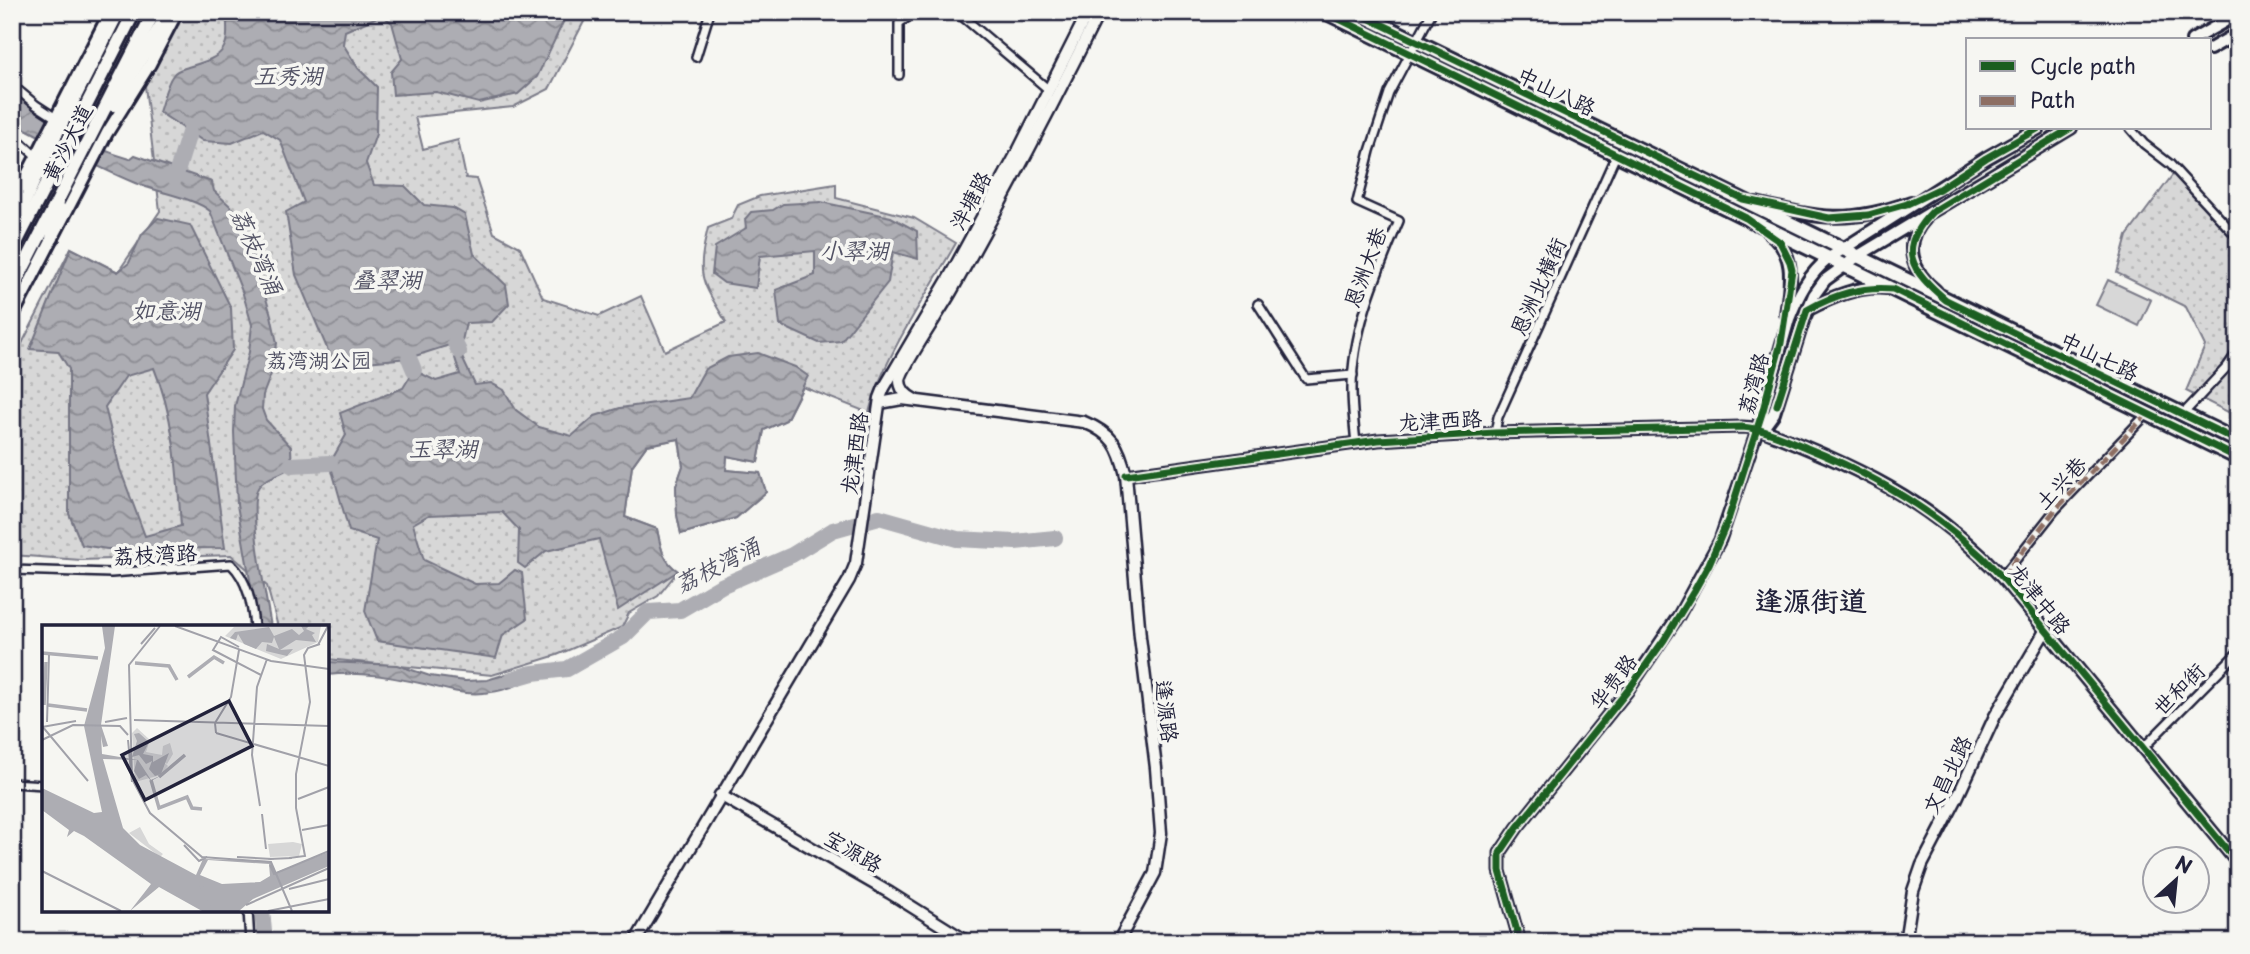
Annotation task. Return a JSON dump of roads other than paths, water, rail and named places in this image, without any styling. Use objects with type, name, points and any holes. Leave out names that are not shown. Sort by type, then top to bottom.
[{"type":"main road","points":[[12,204],[110,12]]},
{"type":"main road","points":[[12,229],[118,12]]},
{"type":"main road","points":[[12,249],[133,12]]},
{"type":"main road","name":"黄沙大道","points":[[12,249],[133,12]]},
{"type":"main road","points":[[12,317],[52,238],[82,160],[153,12]]},
{"type":"main road","name":"黄沙大道","points":[[12,289],[64,188],[82,160],[89,139],[153,12]]},
{"type":"main road","points":[[12,289],[82,160],[169,12]]},
{"type":"main road","points":[[82,160],[103,139],[150,64],[177,12]]},
{"type":"main road","name":"中山八路","points":[[1325,12],[1414,48],[1858,256]]},
{"type":"main road","name":"中山八路","points":[[1356,12],[1414,48],[1616,155],[1829,258]]},
{"type":"main road","points":[[2196,38],[2238,14]]},
{"type":"main road","points":[[2212,48],[2238,33]]},
{"type":"main road","name":"荔湾路","points":[[1758,428],[1795,303],[1814,272],[1843,249],[1986,158],[2035,130]]},
{"type":"main road","name":"荔湾路","points":[[1758,428],[1766,424],[1774,413],[1807,310],[1825,280],[1858,256],[2068,130]]},
{"type":"main road","points":[[52,238],[64,188]]},
{"type":"main road","points":[[1743,200],[1811,216],[1847,218],[1907,204],[1939,189]]},
{"type":"main road","points":[[1932,212],[1912,238],[1912,257],[1927,284],[1946,300]]},
{"type":"main road","points":[[1746,218],[1780,242],[1790,261],[1791,283],[1781,343]]},
{"type":"main road","name":"中山七路","points":[[1858,256],[2238,441]]},
{"type":"main road","name":"中山七路","points":[[1829,258],[2238,458]]},
{"type":"main road","points":[[1807,310],[1833,297],[1854,291],[1893,289]]},
{"type":"main road","name":"龙津中路","points":[[1758,428],[1842,462],[1915,502],[1965,540],[2002,577],[2238,863]]},
{"type":"street","points":[[696,57],[710,12]]},
{"type":"street","points":[[899,75],[899,23],[916,12]]},
{"type":"street","points":[[957,12],[1049,90]]},
{"type":"street","name":"泮塘路","points":[[883,402],[893,371],[950,276],[1088,12]]},
{"type":"street","points":[[883,402],[942,308],[1033,143],[1099,12]]},
{"type":"street","points":[[1414,48],[1432,12]]},
{"type":"street","name":"恩洲大巷","points":[[1356,443],[1353,375],[1356,344],[1372,286],[1399,221],[1357,202],[1370,151],[1390,93],[1414,48]]},
{"type":"street","points":[[12,86],[56,118]]},
{"type":"street","points":[[2132,130],[2144,144],[2170,164],[2238,238]]},
{"type":"street","points":[[12,134],[37,155]]},
{"type":"street","name":"恩洲北横街","points":[[1495,433],[1498,417],[1616,155]]},
{"type":"street","points":[[1258,304],[1306,379],[1353,375]]},
{"type":"street","points":[[2183,414],[2227,367],[2238,351]]},
{"type":"street","points":[[902,374],[900,381],[905,394],[919,401]]},
{"type":"street","name":"龙津西路","points":[[635,942],[839,597],[856,563],[878,416],[883,402],[902,399],[1084,422],[1114,440],[1121,453],[1126,475],[1378,440],[1495,433],[1741,426],[1758,428]]},
{"type":"street","name":"土兴巷","points":[[2002,577],[2055,510],[2147,414]]},
{"type":"street","name":"华贵路","points":[[1520,942],[1500,872],[1500,853],[1629,689],[1679,615],[1720,540],[1758,428]]},
{"type":"street","name":"逢源路","points":[[1118,942],[1155,873],[1161,833],[1126,475]]},
{"type":"street","name":"荔枝湾路","points":[[12,570],[111,573],[231,564],[240,572],[254,625]]},
{"type":"street","name":"文昌北路","points":[[1905,942],[1913,891],[1922,865],[1995,716],[2045,631]]},
{"type":"street","name":"世和街","points":[[2143,748],[2238,652]]},
{"type":"street","points":[[12,783],[42,785]]},
{"type":"street","name":"宝源路","points":[[720,795],[890,892],[968,942]]},
{"type":"street","points":[[248,912],[250,942]]},
{"type":"water","points":[[226,12],[568,12],[537,77],[518,94],[479,103],[436,92],[393,95],[391,72],[402,59],[392,23],[382,15],[345,31],[343,44],[358,68],[377,87],[376,134],[366,163],[374,185],[405,186],[424,205],[453,208],[465,215],[474,254],[506,285],[509,304],[492,322],[466,323],[462,341],[409,358],[334,365],[296,275],[286,212],[304,202],[280,140],[263,130],[232,143],[203,141],[159,112],[174,73],[210,59],[222,50],[227,36]]},
{"type":"water","points":[[12,90],[52,122],[82,140],[114,154],[130,159],[135,155],[212,182],[214,191],[241,216],[277,343],[273,369],[263,395],[262,409],[266,420],[291,447],[289,468],[264,481],[257,490],[255,501],[256,536],[271,625],[258,625],[237,505],[235,406],[249,352],[252,325],[243,294],[210,211],[195,202],[119,176],[14,123]]},
{"type":"water","name":"小翠湖","points":[[821,202],[891,217],[917,231],[918,259],[893,252],[888,282],[841,341],[819,343],[780,325],[776,290],[815,275],[815,251],[760,256],[756,288],[724,283],[712,274],[715,247],[746,228],[745,219],[751,212],[773,210],[783,204]]},
{"type":"water","name":"如意湖","points":[[158,218],[190,225],[231,308],[233,350],[204,393],[225,548],[107,549],[82,545],[69,514],[69,369],[58,351],[30,349],[71,248],[118,272],[129,263],[142,234]],"holes":[[[154,368],[174,446],[181,526],[145,536],[120,469],[105,407],[126,376]]]},
{"type":"water","name":"玉翠湖","points":[[459,351],[475,385],[491,383],[504,390],[516,410],[539,427],[572,436],[595,416],[620,408],[689,398],[705,369],[728,357],[758,353],[795,367],[808,376],[786,420],[764,430],[758,462],[727,456],[726,470],[760,473],[766,492],[736,518],[681,534],[676,486],[683,466],[679,439],[647,445],[632,466],[625,517],[657,529],[665,558],[678,571],[618,610],[599,539],[546,551],[525,568],[518,563],[519,530],[502,512],[429,515],[413,524],[424,560],[475,584],[499,583],[515,570],[522,573],[527,619],[503,635],[496,658],[377,641],[365,611],[377,540],[349,531],[330,463],[346,435],[340,413],[403,388],[414,370],[436,381],[460,374],[455,358]]},
{"type":"water","points":[[329,662],[397,665],[430,676],[465,681],[487,680],[529,667],[535,677],[497,691],[468,693],[376,675],[329,675]]},
{"type":"waterway","points":[[175,178],[189,133]]},
{"type":"waterway","points":[[455,343],[459,351]]},
{"type":"waterway","points":[[409,358],[414,370]]},
{"type":"waterway","points":[[291,465],[330,463]]},
{"type":"waterway","name":"荔枝湾涌","points":[[512,679],[533,673],[567,669],[623,637],[648,612],[680,610],[721,586],[792,555],[833,530],[879,517],[957,539],[1015,542],[1055,538]]},
{"type":"waterway","name":"荔枝湾涌","points":[[262,912],[265,942]]},
{"type":"district","name":"逢源街道","points":[[1811,599]]},
{"type":"water label","name":"五秀湖","points":[[288,74]]},
{"type":"water label","name":"叠翠湖","points":[[387,278]]},
{"type":"park label","name":"荔湾湖公园","points":[[319,359]]}]
